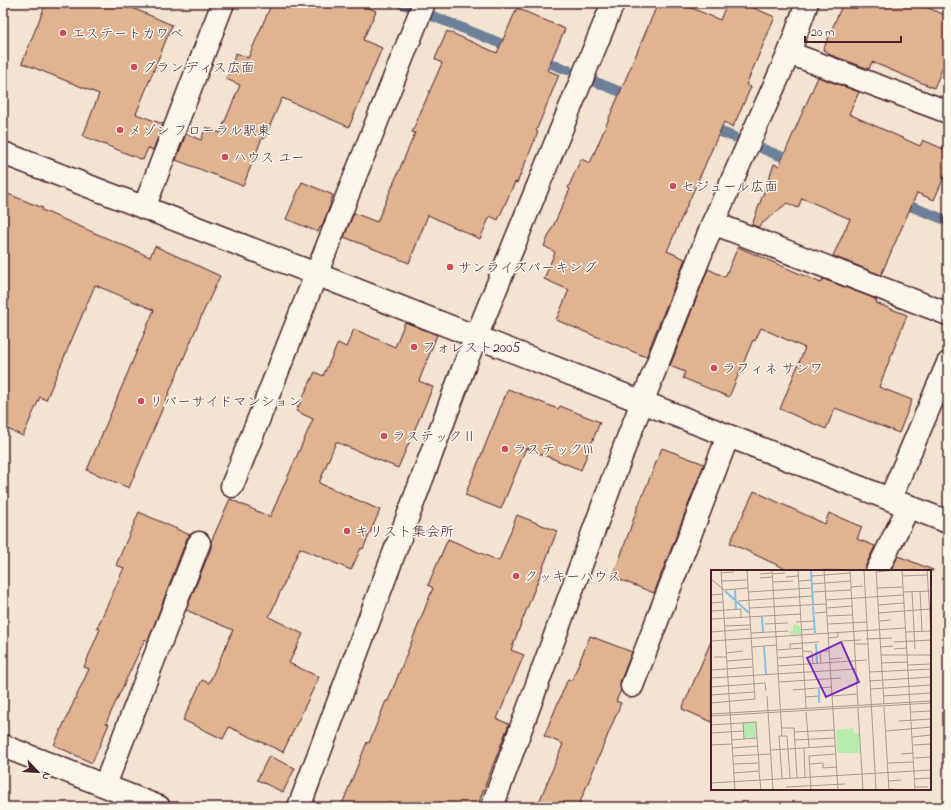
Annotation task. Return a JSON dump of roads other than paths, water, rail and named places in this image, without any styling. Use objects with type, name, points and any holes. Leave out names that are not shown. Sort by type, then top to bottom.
[{"type":"street","points":[[144,208],[223,3]]},
{"type":"street","points":[[232,486],[424,3]]},
{"type":"street","points":[[299,807],[476,337],[613,3]]},
{"type":"street","points":[[492,807],[642,402],[713,223],[788,53],[807,3]]},
{"type":"street","points":[[788,53],[948,112]]},
{"type":"street","points":[[3,153],[948,522]]},
{"type":"street","points":[[713,223],[948,314]]},
{"type":"street","points":[[877,570],[948,363]]},
{"type":"street","points":[[632,686],[728,436]]},
{"type":"street","points":[[105,785],[200,542]]},
{"type":"street","points":[[3,746],[159,807]]},
{"type":"waterway","points":[[400,3],[411,7]]},
{"type":"waterway","points":[[430,15],[512,48]]},
{"type":"waterway","points":[[538,59],[568,70]]},
{"type":"waterway","points":[[593,81],[631,96]]},
{"type":"waterway","points":[[708,127],[734,137]]},
{"type":"waterway","points":[[763,149],[795,162]]},
{"type":"waterway","points":[[900,202],[948,221]]},
{"type":"place","name":"エステートカワベ","points":[[63,33]]},
{"type":"place","name":"グランディス広面","points":[[134,67]]},
{"type":"place","name":"メゾン フローラル駅東","points":[[120,130]]},
{"type":"place","name":"ハウス ユー","points":[[225,157]]},
{"type":"place","name":"セジュール広面","points":[[673,186]]},
{"type":"place","name":"サンライズパーキング","points":[[450,267]]},
{"type":"place","name":"フォレスト2005","points":[[414,347]]},
{"type":"place","name":"ラフィネ サンワ","points":[[714,368]]},
{"type":"place","name":"リバーサイドマンション","points":[[141,401]]},
{"type":"place","name":"ラステックⅡ","points":[[384,436]]},
{"type":"place","name":"ラステックIII","points":[[505,449]]},
{"type":"place","name":"キリスト集会所","points":[[347,531]]},
{"type":"place","name":"クッキーハウス","points":[[516,576]]}]
